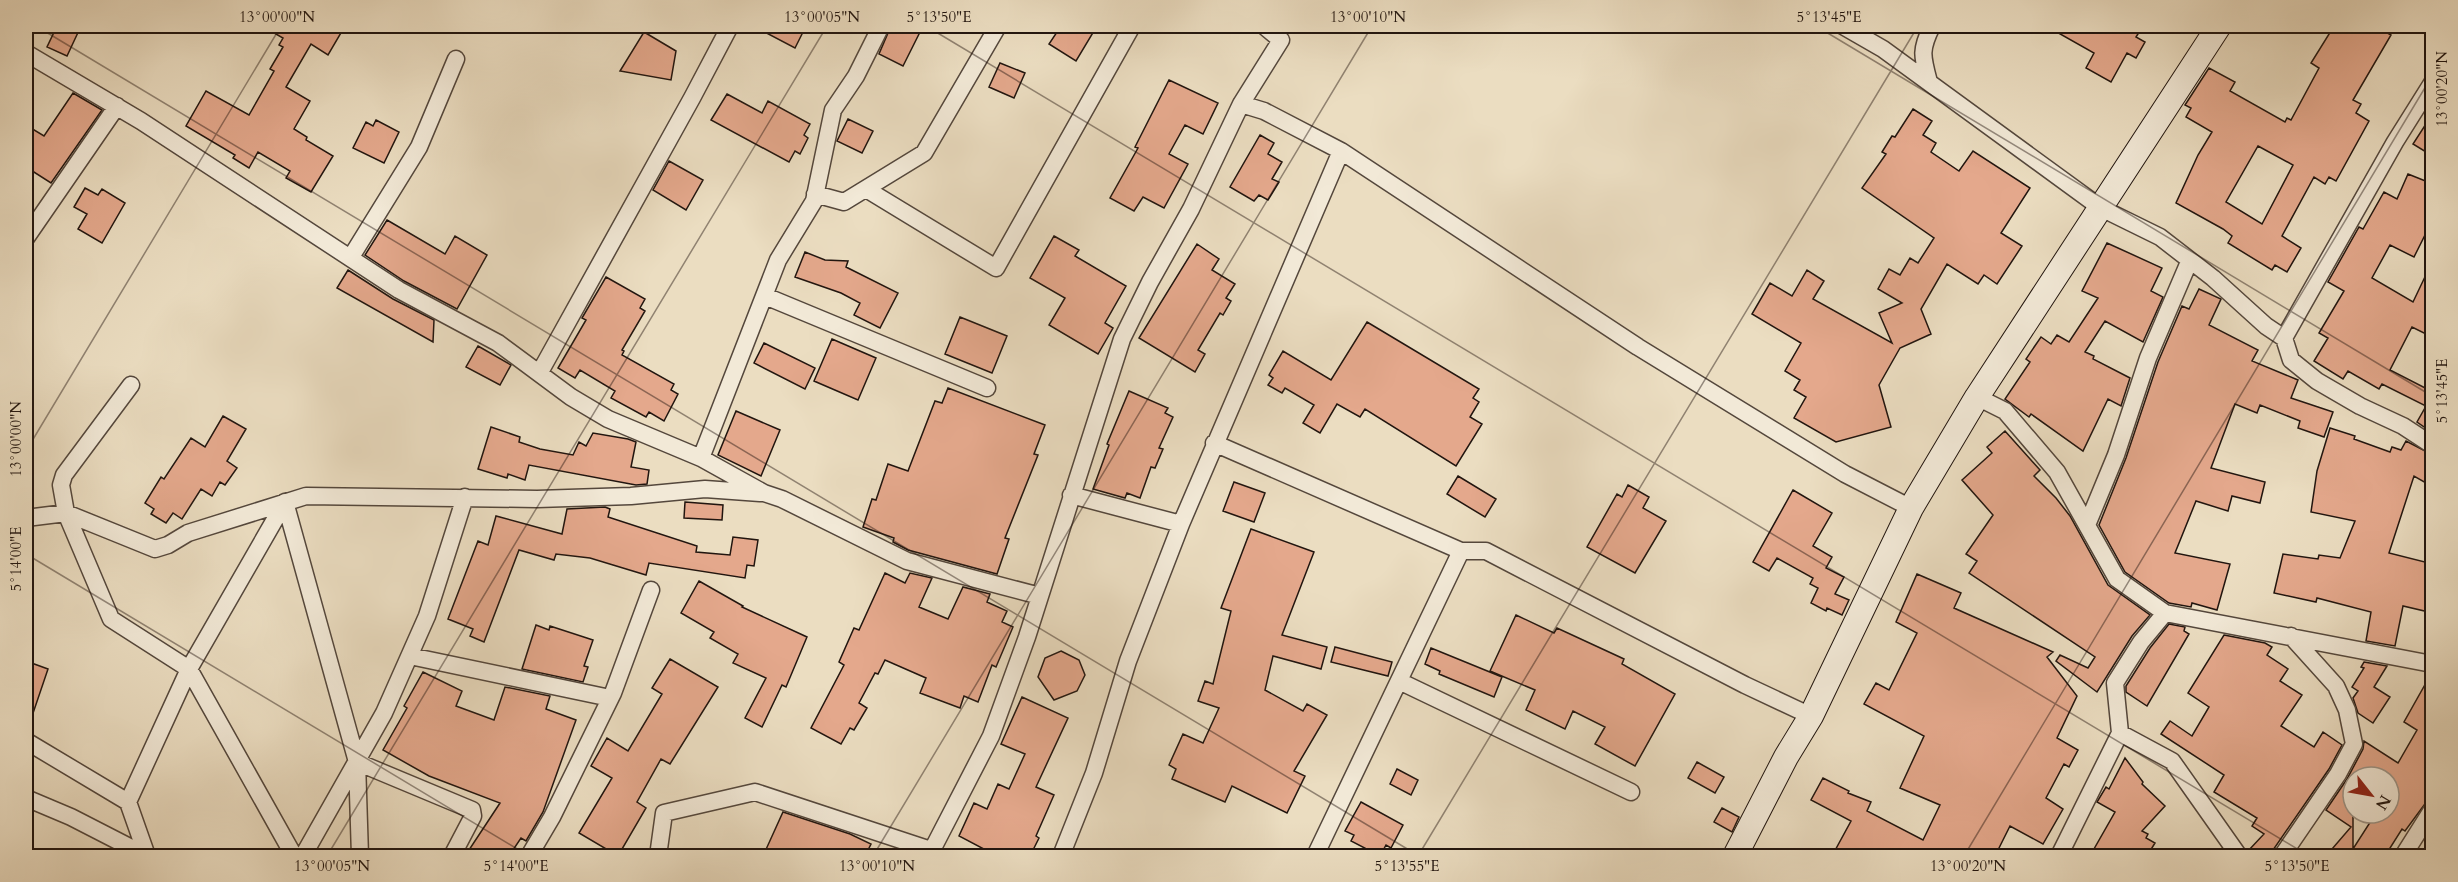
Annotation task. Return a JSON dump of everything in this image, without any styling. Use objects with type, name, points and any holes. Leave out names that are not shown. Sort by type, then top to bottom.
[{"type":"street","points":[[540,372],[687,109],[730,26]]},
{"type":"street","points":[[701,458],[778,260],[814,201],[833,110],[856,76],[881,26]]},
{"type":"street","points":[[815,194],[844,202],[924,153],[998,26]]},
{"type":"street","points":[[866,189],[996,268],[1132,26]]},
{"type":"street","points":[[658,856],[664,813],[755,792],[930,853],[991,736],[1040,597],[1122,339],[1150,282],[1191,209],[1241,104],[1281,40],[1264,26]]},
{"type":"street","points":[[1843,26],[1883,49],[2101,208],[2160,237],[2189,262],[2213,278],[2266,326],[2284,338],[2290,360],[2318,381],[2360,406],[2403,426],[2433,445]]},
{"type":"street","points":[[1929,82],[1922,58],[1923,44],[1932,26]]},
{"type":"street","points":[[1735,856],[1786,757],[1811,716],[1911,508],[1977,397],[2219,26]]},
{"type":"street","points":[[26,53],[117,106],[399,290],[498,343],[571,397],[608,419],[701,458],[764,493],[782,499],[907,561],[1040,597]]},
{"type":"street","points":[[351,257],[419,147],[456,59]]},
{"type":"street","points":[[2284,338],[2395,142],[2433,83]]},
{"type":"street","points":[[1241,104],[1264,111],[1341,151],[1638,346],[1845,474],[1911,508]]},
{"type":"street","points":[[26,238],[117,106]]},
{"type":"street","points":[[1061,856],[1094,773],[1128,661],[1181,525],[1214,443],[1341,151]]},
{"type":"street","points":[[2087,525],[2116,455],[2148,358],[2189,262]]},
{"type":"street","points":[[765,296],[987,388]]},
{"type":"street","points":[[131,386],[64,475],[61,484],[66,513],[111,619],[189,669],[294,856]]},
{"type":"street","points":[[1977,397],[2005,411],[2057,472],[2117,579],[2165,613],[2433,664]]},
{"type":"street","points":[[1214,443],[1461,551],[1486,551],[1745,685],[1811,716]]},
{"type":"street","points":[[26,518],[66,513],[154,549],[168,545],[188,533],[306,496],[537,499],[631,496],[705,489],[764,493]]},
{"type":"street","points":[[1071,495],[1181,525]]},
{"type":"street","points":[[303,856],[384,713],[410,656],[428,616],[465,497]]},
{"type":"street","points":[[128,802],[189,669],[285,502]]},
{"type":"street","points":[[285,502],[357,762],[360,856]]},
{"type":"street","points":[[1315,856],[1461,551]]},
{"type":"street","points":[[529,856],[552,817],[610,698],[651,590]]},
{"type":"street","points":[[2059,856],[2120,734],[2115,683],[2141,642],[2165,613]]},
{"type":"street","points":[[2282,856],[2338,774],[2354,744],[2348,710],[2336,686],[2290,636]]},
{"type":"street","points":[[410,656],[610,698]]},
{"type":"street","points":[[1399,681],[1631,792]]},
{"type":"street","points":[[2120,734],[2172,761],[2238,856]]},
{"type":"street","points":[[26,741],[128,802],[147,856],[71,817],[26,798]]},
{"type":"street","points":[[357,762],[472,810],[473,816],[452,856]]},
{"type":"street","points":[[2403,856],[2433,810]]},
{"type":"building","points":[[57,26],[81,26],[67,56],[47,47]]},
{"type":"building","points":[[262,26],[345,26],[328,55],[311,44],[286,87],[310,101],[294,129],[307,137],[306,140],[333,156],[311,192],[286,178],[290,171],[258,152],[249,168],[233,158],[235,155],[186,126],[206,91],[249,115],[274,71],[270,69],[283,47],[279,45],[283,38]]},
{"type":"building","points":[[753,26],[806,26],[795,48]]},
{"type":"building","points":[[891,26],[923,26],[903,66],[879,54]]},
{"type":"building","points":[[1061,26],[1097,26],[1076,61],[1049,44]]},
{"type":"building","points":[[2046,26],[2143,26],[2136,37],[2145,42],[2136,58],[2127,53],[2111,82],[2086,68],[2094,53]]},
{"type":"building","points":[[2334,26],[2388,26],[2384,31],[2391,35],[2353,100],[2361,104],[2356,113],[2369,121],[2336,181],[2329,177],[2325,184],[2314,177],[2282,236],[2301,248],[2287,272],[2275,265],[2272,270],[2228,243],[2232,236],[2223,229],[2176,203],[2198,155],[2212,132],[2186,117],[2191,108],[2185,105],[2209,68],[2235,82],[2230,91],[2285,122],[2287,118],[2291,120],[2319,68],[2311,63]],"holes":[[[2258,146],[2293,165],[2262,224],[2226,202]]]},
{"type":"building","points":[[644,32],[676,51],[671,80],[620,71]]},
{"type":"building","points":[[1000,63],[1025,73],[1014,98],[989,87]]},
{"type":"building","points":[[1169,80],[1218,103],[1203,134],[1185,125],[1169,154],[1188,164],[1164,208],[1143,197],[1134,211],[1110,198],[1138,148],[1135,147]]},
{"type":"building","points":[[73,93],[102,110],[51,183],[26,167],[26,136],[31,128],[44,136]]},
{"type":"building","points":[[727,94],[762,113],[768,101],[810,124],[804,135],[808,138],[800,154],[795,151],[789,162],[711,120]]},
{"type":"building","points":[[1913,109],[1932,121],[1923,135],[1936,143],[1931,152],[1959,171],[1973,151],[2030,188],[2001,233],[2022,246],[1997,284],[1984,275],[1978,284],[1947,264],[1921,309],[1931,334],[1900,348],[1879,385],[1891,427],[1836,442],[1794,418],[1806,397],[1794,390],[1800,380],[1785,371],[1801,343],[1752,314],[1770,283],[1792,296],[1807,270],[1824,281],[1813,299],[1892,343],[1879,313],[1902,303],[1878,289],[1889,269],[1900,275],[1910,258],[1918,263],[1934,238],[1862,188],[1886,154],[1882,152],[1892,136],[1895,137]]},
{"type":"building","points":[[2433,113],[2433,142],[2426,152],[2413,144]]},
{"type":"building","points":[[848,119],[873,131],[862,153],[837,141]]},
{"type":"building","points":[[376,120],[399,132],[384,163],[353,148],[366,122],[373,126]]},
{"type":"building","points":[[1260,135],[1274,143],[1268,154],[1282,162],[1272,179],[1279,182],[1268,200],[1259,195],[1254,201],[1230,187]]},
{"type":"building","points":[[669,161],[703,180],[686,210],[653,190]]},
{"type":"building","points":[[2408,174],[2433,184],[2433,219],[2414,257],[2390,245],[2372,278],[2413,302],[2433,260],[2433,302],[2426,317],[2433,320],[2433,326],[2428,335],[2412,327],[2390,370],[2433,392],[2433,433],[2417,422],[2426,406],[2382,384],[2379,389],[2348,371],[2343,379],[2314,361],[2328,338],[2319,333],[2344,291],[2328,282],[2359,227],[2363,229],[2384,192],[2397,199]]},
{"type":"building","points":[[85,188],[98,195],[102,189],[125,203],[102,243],[78,229],[87,214],[74,207]]},
{"type":"building","points":[[387,220],[445,254],[455,236],[487,255],[457,309],[404,281],[365,255]]},
{"type":"building","points":[[1054,236],[1079,250],[1075,256],[1126,286],[1105,323],[1113,328],[1098,354],[1049,325],[1065,298],[1030,278]]},
{"type":"building","points":[[2107,243],[2162,268],[2151,291],[2163,297],[2143,342],[2105,321],[2085,352],[2094,356],[2093,359],[2130,378],[2121,406],[2108,399],[2083,451],[2031,414],[2029,417],[2005,399],[2030,362],[2026,359],[2041,337],[2051,344],[2057,335],[2069,342],[2098,298],[2082,291]]},
{"type":"building","points":[[1197,244],[1219,259],[1212,270],[1235,284],[1226,298],[1231,301],[1223,315],[1220,313],[1198,350],[1205,354],[1195,372],[1139,338]]},
{"type":"building","points":[[805,252],[825,260],[848,261],[846,267],[898,293],[880,328],[854,315],[860,303],[841,293],[795,277]]},
{"type":"building","points":[[348,270],[393,299],[434,320],[433,342],[337,288]]},
{"type":"building","points":[[606,277],[645,299],[640,308],[645,311],[622,350],[624,351],[622,355],[674,384],[671,390],[678,394],[664,421],[649,412],[646,417],[611,398],[615,391],[580,370],[575,378],[558,368],[586,320],[582,318]]},
{"type":"building","points":[[2199,289],[2221,299],[2209,325],[2258,350],[2252,361],[2298,380],[2291,398],[2333,412],[2324,437],[2298,428],[2300,421],[2260,405],[2257,413],[2235,404],[2211,468],[2265,482],[2260,503],[2232,496],[2228,511],[2196,501],[2175,553],[2230,564],[2217,610],[2192,603],[2191,607],[2169,603],[2125,572],[2099,525],[2126,458],[2158,362],[2182,306],[2189,309]]},
{"type":"building","points":[[960,317],[1007,336],[992,373],[945,354]]},
{"type":"building","points":[[1367,322],[1479,389],[1473,398],[1479,402],[1470,417],[1482,424],[1456,466],[1365,409],[1360,417],[1337,404],[1320,433],[1303,423],[1314,405],[1285,388],[1282,393],[1268,385],[1273,378],[1269,375],[1283,351],[1331,380]]},
{"type":"building","points":[[832,339],[876,358],[858,400],[814,381]]},
{"type":"building","points":[[764,343],[815,368],[805,389],[754,363]]},
{"type":"building","points":[[478,346],[511,365],[500,385],[466,367]]},
{"type":"building","points":[[948,388],[1045,425],[1034,454],[1038,455],[1005,538],[1009,539],[997,574],[908,550],[893,542],[894,538],[863,527],[872,499],[876,500],[888,464],[908,471],[935,401],[942,403]]},
{"type":"building","points":[[1129,391],[1168,408],[1165,413],[1173,417],[1159,448],[1163,449],[1155,468],[1151,467],[1140,498],[1127,493],[1125,498],[1093,489],[1109,445],[1107,444]]},
{"type":"building","points":[[736,411],[780,430],[761,476],[718,455]]},
{"type":"building","points":[[223,416],[246,429],[227,461],[237,468],[225,485],[220,482],[212,496],[201,489],[182,519],[173,513],[166,523],[151,514],[154,509],[145,503],[161,477],[164,479],[191,438],[205,447]]},
{"type":"building","points":[[491,427],[520,437],[519,442],[540,449],[573,455],[579,442],[586,446],[593,433],[628,439],[636,442],[631,467],[649,470],[647,484],[636,485],[529,465],[525,480],[508,474],[507,478],[478,469]]},
{"type":"building","points":[[2330,428],[2355,436],[2354,439],[2390,452],[2392,447],[2401,450],[2406,441],[2433,455],[2433,487],[2414,476],[2389,553],[2433,564],[2433,613],[2403,606],[2395,646],[2366,641],[2371,612],[2317,598],[2316,602],[2274,593],[2283,554],[2318,559],[2319,555],[2340,558],[2355,521],[2311,512],[2317,471]]},
{"type":"building","points":[[2005,431],[2040,470],[2034,476],[2070,516],[2108,585],[2150,615],[2132,636],[2097,692],[2056,661],[2060,655],[2088,668],[2095,657],[1969,573],[1977,561],[1966,554],[1993,515],[1962,480],[1992,453],[1987,447]]},
{"type":"building","points":[[1458,476],[1496,499],[1485,517],[1447,494]]},
{"type":"building","points":[[1234,482],[1265,493],[1254,522],[1223,511]]},
{"type":"building","points":[[1628,485],[1649,497],[1643,508],[1666,521],[1635,573],[1587,547],[1617,494],[1622,497]]},
{"type":"building","points":[[1793,490],[1832,513],[1813,546],[1832,557],[1826,568],[1844,577],[1835,594],[1849,600],[1842,615],[1827,608],[1826,611],[1811,603],[1818,588],[1810,584],[1813,578],[1777,558],[1769,571],[1753,562]]},
{"type":"building","points":[[685,502],[723,505],[722,520],[684,518]]},
{"type":"building","points":[[605,507],[610,509],[608,517],[697,546],[696,552],[730,555],[733,537],[758,540],[754,566],[747,565],[745,578],[649,563],[646,575],[590,558],[556,554],[554,560],[519,550],[484,642],[470,636],[473,629],[448,619],[478,541],[488,545],[496,516],[562,534],[567,509]]},
{"type":"building","points":[[1251,529],[1314,552],[1282,635],[1327,647],[1321,669],[1273,656],[1265,690],[1303,711],[1307,704],[1327,715],[1294,771],[1305,776],[1287,813],[1232,786],[1225,802],[1172,779],[1176,769],[1169,765],[1183,734],[1203,743],[1219,708],[1198,701],[1205,681],[1213,684],[1231,611],[1221,608]]},
{"type":"building","points":[[885,573],[905,583],[910,573],[932,578],[919,607],[948,619],[963,587],[990,594],[987,602],[1007,611],[1002,622],[1013,627],[996,667],[992,665],[978,702],[964,696],[960,708],[920,693],[926,678],[885,660],[878,674],[875,673],[859,703],[867,708],[854,730],[850,728],[841,744],[811,728],[844,665],[839,662],[854,628],[859,630]]},
{"type":"building","points":[[1917,574],[1961,593],[1954,608],[2053,652],[2047,657],[2077,696],[2057,738],[2078,750],[2069,767],[2064,764],[2046,798],[2063,809],[2043,844],[2010,826],[1995,856],[1832,856],[1851,821],[1811,800],[1823,778],[1849,791],[1848,793],[1871,802],[1867,811],[1923,840],[1940,805],[1900,788],[1924,736],[1864,704],[1876,683],[1889,690],[1917,633],[1896,622]]},
{"type":"building","points":[[699,581],[742,607],[807,637],[786,687],[782,685],[762,727],[745,718],[766,678],[733,663],[738,654],[710,638],[714,632],[681,613]]},
{"type":"building","points":[[1516,615],[1554,633],[1557,628],[1624,659],[1622,664],[1675,694],[1635,766],[1595,744],[1605,727],[1573,711],[1565,729],[1526,710],[1535,690],[1490,671]]},
{"type":"building","points":[[2169,624],[2185,627],[2184,631],[2189,634],[2147,706],[2126,692],[2126,686],[2150,648]]},
{"type":"building","points":[[536,625],[549,630],[550,626],[593,640],[584,666],[588,667],[583,682],[522,669]]},
{"type":"building","points":[[2224,635],[2265,643],[2272,647],[2267,655],[2288,669],[2280,681],[2302,695],[2281,726],[2314,747],[2323,732],[2342,745],[2329,769],[2273,850],[2272,856],[2249,856],[2248,851],[2264,834],[2252,826],[2257,818],[2214,792],[2224,775],[2161,734],[2170,721],[2192,736],[2209,707],[2188,693]]},
{"type":"building","points":[[1335,647],[1392,662],[1388,676],[1331,662]]},
{"type":"building","points":[[1431,648],[1502,677],[1494,697],[1439,674],[1440,671],[1425,664]]},
{"type":"building","points":[[1061,651],[1079,660],[1085,675],[1077,691],[1054,700],[1038,677],[1045,658]]},
{"type":"building","points":[[670,659],[718,687],[670,764],[661,759],[637,802],[646,808],[618,856],[579,833],[612,778],[591,766],[607,738],[628,751],[662,694],[652,688]]},
{"type":"building","points":[[26,661],[48,669],[28,728],[26,727]]},
{"type":"building","points":[[2364,662],[2387,666],[2374,687],[2390,697],[2373,723],[2358,713],[2353,698],[2358,691],[2352,687],[2364,668],[2361,667]]},
{"type":"building","points":[[423,672],[462,691],[456,706],[494,720],[505,687],[550,696],[546,709],[576,720],[543,812],[526,841],[521,838],[509,856],[465,856],[500,803],[429,776],[383,750],[407,708],[404,706]]},
{"type":"building","points":[[2433,674],[2433,793],[2405,831],[2402,829],[2385,856],[2326,856],[2351,827],[2348,825],[2353,825],[2353,849],[2368,825],[2401,825],[2401,765],[2354,765],[2363,749],[2364,741],[2398,763],[2417,730],[2404,722]]},
{"type":"building","points":[[1022,697],[1068,718],[1036,787],[1054,795],[1030,856],[997,856],[959,836],[974,803],[987,809],[998,784],[1009,789],[1025,754],[1001,744]]},
{"type":"building","points":[[2125,758],[2143,782],[2142,784],[2165,806],[2142,831],[2148,834],[2146,838],[2155,843],[2147,856],[2090,856],[2115,812],[2097,802],[2106,787],[2109,789]]},
{"type":"building","points":[[1697,762],[1724,777],[1715,793],[1688,778]]},
{"type":"building","points":[[1397,769],[1418,780],[1411,795],[1390,784]]},
{"type":"building","points":[[2341,788],[2341,820],[2326,810]]},
{"type":"building","points":[[1361,802],[1403,825],[1391,848],[1386,845],[1380,856],[1351,841],[1354,835],[1345,831]]},
{"type":"building","points":[[1722,808],[1739,817],[1732,832],[1714,822]]},
{"type":"building","points":[[783,812],[850,834],[871,844],[865,856],[763,856]]}]
